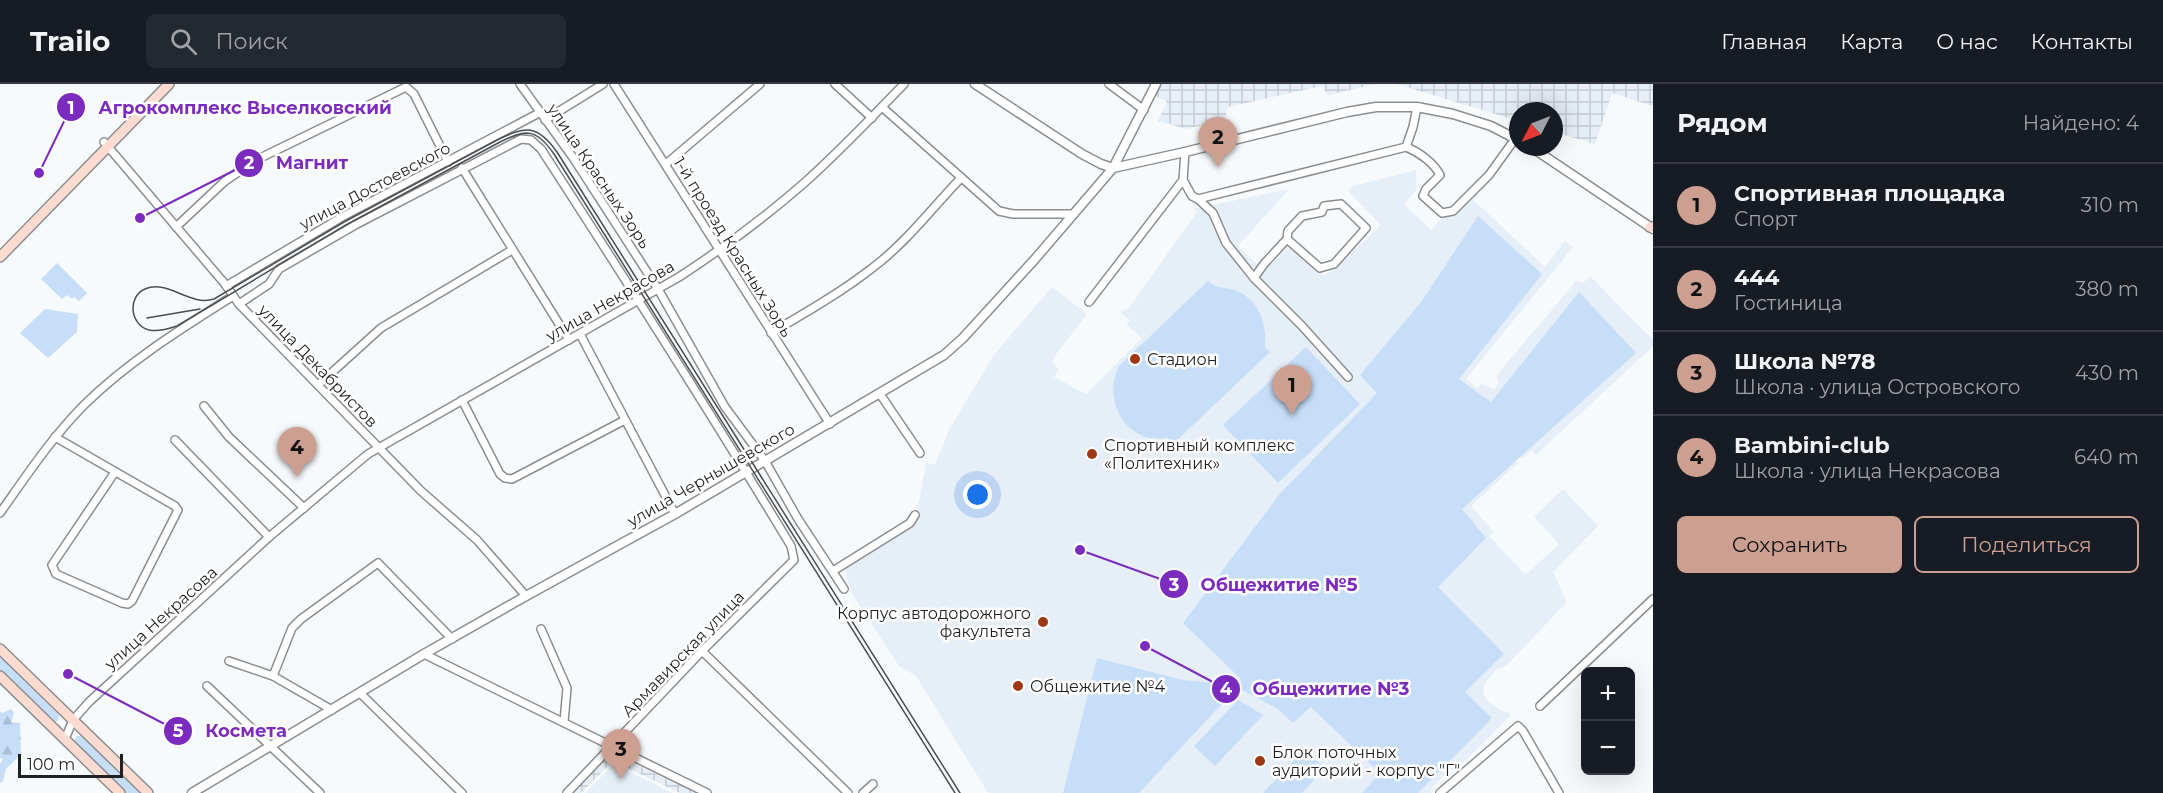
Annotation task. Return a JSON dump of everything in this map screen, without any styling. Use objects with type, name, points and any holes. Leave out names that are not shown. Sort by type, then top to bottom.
[{"type":"main road","points":[[0,258],[161,84]]},
{"type":"main road","points":[[0,249],[169,84]]},
{"type":"main road","points":[[0,649],[148,793]]},
{"type":"main road","points":[[0,676],[120,793]]},
{"type":"main road","points":[[49,724],[54,727],[64,725],[67,717],[63,711]]},
{"type":"main road","points":[[75,749],[70,741],[75,732],[80,731],[89,737]]},
{"type":"street","name":"улица Красных Зорь","points":[[520,84],[574,159],[658,289],[725,407],[765,461],[798,519],[844,589]]},
{"type":"street","points":[[545,120],[603,84]]},
{"type":"street","name":"1-й проезд Красных Зорь","points":[[614,84],[830,424]]},
{"type":"street","points":[[666,164],[760,84]]},
{"type":"street","points":[[835,84],[872,118]]},
{"type":"street","name":"улица Некрасова","points":[[65,739],[73,720],[89,702],[269,537],[368,454],[679,278],[718,251],[803,184],[904,84]]},
{"type":"street","points":[[975,84],[1082,154],[1113,168],[1376,107],[1417,107],[1453,114],[1491,126],[1509,135]]},
{"type":"street","points":[[1108,84],[1144,110]]},
{"type":"street","name":"улица Чернышевского","points":[[192,793],[424,654],[675,514],[944,355],[963,338],[1113,168],[1156,84]]},
{"type":"street","points":[[176,227],[225,181],[256,160],[406,87],[414,94],[448,162]]},
{"type":"street","points":[[882,107],[999,211],[1013,214],[1074,214]]},
{"type":"street","points":[[1406,147],[1417,107]]},
{"type":"street","name":"улица Достоевского","points":[[226,286],[342,217],[539,113]]},
{"type":"street","points":[[239,304],[269,284],[279,269],[357,224],[521,139],[531,140],[541,149],[639,299],[747,472]]},
{"type":"street","name":"улица Декабристов","points":[[106,144],[239,304],[421,491],[477,540],[526,596]]},
{"type":"street","points":[[1198,199],[1406,147],[1416,150],[1437,169],[1440,176],[1426,189],[1423,196],[1442,213],[1453,211],[1489,175],[1509,149]]},
{"type":"street","points":[[1185,152],[1183,180],[1192,196],[1213,213],[1226,243],[1254,278],[1348,377]]},
{"type":"street","points":[[1544,156],[1652,228]]},
{"type":"street","points":[[462,168],[569,340]]},
{"type":"street","points":[[771,333],[822,303],[891,253],[961,178]]},
{"type":"street","points":[[1089,302],[1183,180]]},
{"type":"street","points":[[1254,278],[1287,239],[1288,231],[1302,216],[1322,212],[1324,206],[1341,204],[1366,228],[1334,264],[1320,268],[1287,239]]},
{"type":"street","points":[[318,385],[381,328],[512,250]]},
{"type":"street","points":[[0,513],[55,437],[85,404],[136,359],[233,296]]},
{"type":"street","points":[[580,334],[675,514]]},
{"type":"street","points":[[880,394],[920,453]]},
{"type":"street","points":[[462,400],[500,474],[512,479],[625,420]]},
{"type":"street","points":[[204,406],[229,437],[304,508]]},
{"type":"street","points":[[55,437],[175,506],[178,510],[132,601],[128,604],[56,574],[52,565],[115,472]]},
{"type":"street","points":[[175,440],[269,537]]},
{"type":"street","name":"Армавирская улица","points":[[567,793],[702,651],[794,560],[791,546],[747,472]]},
{"type":"street","points":[[833,572],[910,523],[915,515]]},
{"type":"street","points":[[273,676],[292,628],[378,563],[452,639]]},
{"type":"street","points":[[1540,706],[1653,599]]},
{"type":"street","points":[[541,629],[567,688],[564,722]]},
{"type":"street","points":[[702,651],[848,793]]},
{"type":"street","points":[[424,654],[706,793]]},
{"type":"street","points":[[229,661],[273,676],[332,710]]},
{"type":"street","points":[[207,686],[320,793]]},
{"type":"street","points":[[360,694],[462,793]]},
{"type":"street","points":[[1440,793],[1518,726],[1559,793]]},
{"type":"street","points":[[863,793],[873,784]]},
{"type":"shaded area","points":[[1159,84],[1375,84],[1328,95],[1322,86],[1228,107],[1225,119],[1187,129],[1158,121],[1167,102],[1153,95]]},
{"type":"shaded area","points":[[1397,84],[1653,84],[1653,106],[1612,93],[1595,144],[1563,135],[1563,102],[1509,102],[1509,118]]},
{"type":"shaded area","points":[[1416,170],[1416,190],[1404,204],[1431,230],[1442,218],[1453,212],[1468,195],[1545,267],[1565,241],[1573,247],[1466,379],[1478,389],[1481,384],[1494,389],[1499,384],[1497,375],[1576,281],[1583,283],[1590,276],[1653,340],[1653,346],[1536,455],[1532,450],[1522,459],[1520,457],[1516,461],[1518,463],[1471,506],[1494,532],[1489,536],[1523,572],[1528,573],[1559,544],[1534,517],[1563,489],[1598,526],[1553,572],[1567,602],[1506,666],[1496,670],[1484,684],[1483,694],[1488,701],[1502,711],[1510,713],[1508,718],[1455,771],[1450,769],[1432,788],[1431,793],[988,793],[916,676],[899,666],[851,592],[845,569],[915,524],[926,463],[935,465],[949,430],[993,356],[1052,287],[1087,314],[1052,362],[1059,370],[1054,377],[1086,394],[1142,338],[1127,325],[1130,320],[1120,312],[1129,308],[1197,212],[1194,209],[1289,189],[1238,246],[1264,271],[1290,246],[1324,276],[1337,267],[1381,225],[1348,191],[1353,186]]},
{"type":"shaded area","points":[[611,753],[697,793],[680,793],[613,761],[581,793],[572,793]]},
{"type":"shaded area","points":[[614,764],[672,793],[585,793]]},
{"type":"green space","points":[[1478,216],[1542,274],[1459,379],[1491,402],[1579,292],[1636,353],[1462,509],[1486,538],[1438,587],[1504,654],[1465,692],[1492,718],[1418,793],[1362,793],[1380,773],[1311,707],[1293,723],[1278,709],[1242,690],[1240,678],[1183,623],[1279,495],[1377,393],[1360,375],[1422,301]]},
{"type":"green space","points":[[57,263],[87,293],[79,301],[67,295],[62,299],[41,279]]},
{"type":"green space","points":[[1208,281],[1218,287],[1235,290],[1250,299],[1260,313],[1265,330],[1265,347],[1270,352],[1173,444],[1167,438],[1152,438],[1140,434],[1129,427],[1116,406],[1114,379],[1119,366]]},
{"type":"green space","points":[[45,309],[78,314],[77,332],[48,358],[20,333]]},
{"type":"green space","points":[[1306,347],[1360,404],[1278,483],[1223,425]]},
{"type":"green space","points":[[0,657],[59,715],[58,721],[52,722],[0,670]]},
{"type":"green space","points":[[1097,658],[1183,680],[1226,684],[1232,688],[1229,696],[1139,793],[1063,793]]},
{"type":"green space","points":[[1238,700],[1263,715],[1215,766],[1194,746]]},
{"type":"green space","points":[[11,709],[14,713],[11,722],[20,723],[21,754],[6,769],[3,781],[0,783],[0,764],[3,759],[0,758],[0,711],[2,713]]},
{"type":"green space","points":[[77,736],[81,736],[140,793],[125,793],[76,745],[74,741]]},
{"type":"green space","points":[[1304,749],[1325,768],[1302,793],[1263,793]]},
{"type":"tram line","points":[[955,793],[554,154],[548,145],[536,135],[524,133],[500,142],[346,225],[177,326],[155,331],[143,327],[138,323],[133,311],[135,298],[145,289],[162,287],[196,299],[214,299],[344,222],[497,140],[523,130],[537,132],[557,152],[960,793]]},
{"type":"tram line","points":[[147,318],[200,309]]},
{"type":"place","name":"444","points":[[1218,167]]},
{"type":"place","name":"Агрокомплекс Выселковский","points":[[39,173]]},
{"type":"place","name":"Магнит","points":[[140,218]]},
{"type":"place","name":"Стадион","points":[[1135,359]]},
{"type":"place","name":"Спортивная площадка","points":[[1292,415]]},
{"type":"place","name":"Спортивный комплекс «Политехник»","points":[[1092,454]]},
{"type":"place","name":"Bambini-club","points":[[297,477]]},
{"type":"place","name":"Общежитие №5","points":[[1080,550]]},
{"type":"place","name":"Корпус автодорожного факультета","points":[[1043,622]]},
{"type":"place","name":"Общежитие №3","points":[[1145,646]]},
{"type":"place","name":"Космета","points":[[68,674]]},
{"type":"place","name":"Общежитие №4","points":[[1018,686]]},
{"type":"place","name":"Блок поточных аудиторий - корпус \"Г\"","points":[[1260,761]]},
{"type":"place","name":"Школа №78","points":[[621,779]]}]
